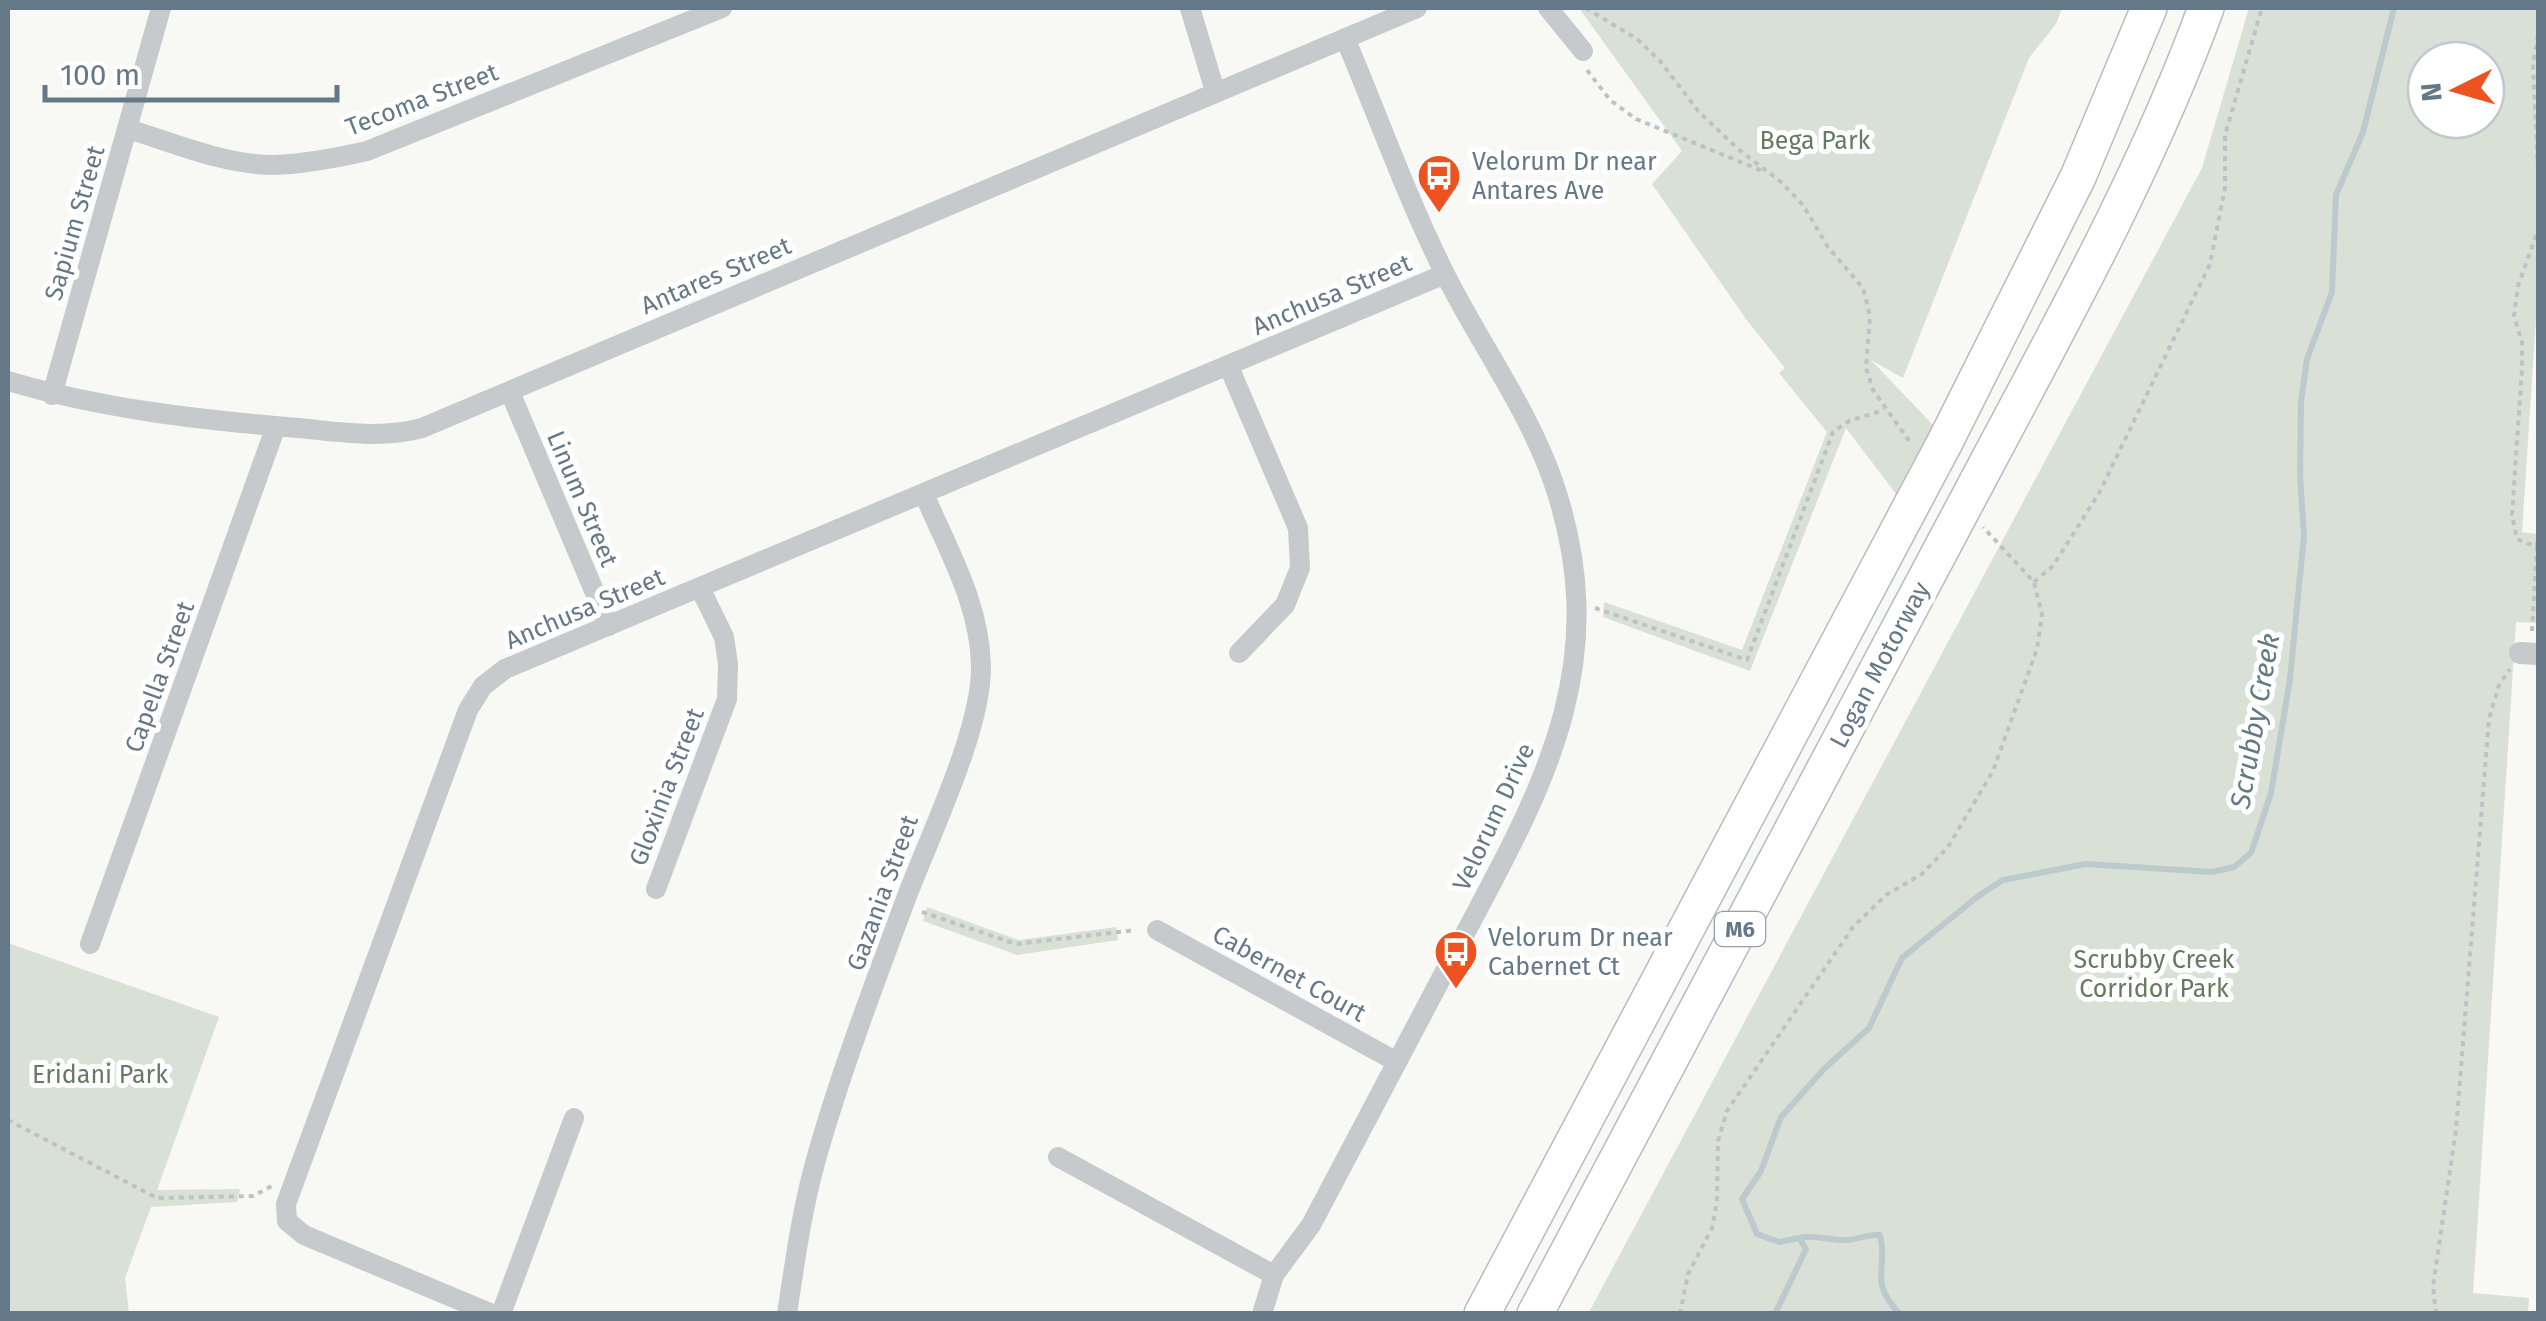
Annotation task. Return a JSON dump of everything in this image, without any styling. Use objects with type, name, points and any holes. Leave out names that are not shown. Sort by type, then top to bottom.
[{"type":"highway","name":"Logan Motorway","points":[[1482,1314],[1945,442],[2078,177],[2149,8]]},
{"type":"highway","name":"Logan Motorway","points":[[1535,1314],[2078,294],[2206,8]]},
{"type":"street","name":"Sapium Street","points":[[52,394],[161,8]]},
{"type":"street","name":"Tecoma Street","points":[[128,129],[226,158],[270,165],[319,162],[367,151],[722,8]]},
{"type":"street","points":[[1190,8],[1216,91]]},
{"type":"street","name":"Antares Street","points":[[8,381],[98,405],[276,426],[392,434],[422,428],[1417,8]]},
{"type":"street","points":[[1548,8],[1583,51]]},
{"type":"street","name":"Velorum Drive","points":[[1262,1314],[1274,1275],[1312,1225],[1535,801],[1567,704],[1576,607],[1564,516],[1542,452],[1445,274],[1345,38]]},
{"type":"street","name":"Anchusa Street","points":[[291,1189],[468,710],[483,686],[505,670],[1445,274]]},
{"type":"street","points":[[1228,367],[1298,528],[1300,568],[1285,605],[1238,653]]},
{"type":"street","name":"Linum Street","points":[[510,392],[609,626]]},
{"type":"street","name":"Capella Street","points":[[90,944],[276,426]]},
{"type":"street","name":"Gazania Street","points":[[788,1314],[801,1221],[817,1155],[903,906],[964,748],[981,670],[972,602],[924,494]]},
{"type":"street","name":"Gloxinia Street","points":[[656,889],[726,699],[728,664],[724,637],[700,588]]},
{"type":"street","name":"Cabernet Court","points":[[1157,930],[1398,1062]]},
{"type":"street","points":[[501,1314],[574,1118]]},
{"type":"street","points":[[1058,1157],[1274,1275]]},
{"type":"street","points":[[291,1189],[286,1204],[287,1221],[304,1236],[492,1314]]},
{"type":"path","points":[[1586,8],[1637,39],[1660,61],[1699,112],[1803,204],[1828,247],[1863,288],[1870,316],[1866,368],[1873,390],[1898,429]]},
{"type":"path","points":[[1680,1314],[1688,1274],[1712,1228],[1717,1201],[1718,1141],[1727,1111],[1852,927],[1886,895],[1922,874],[1948,847],[1992,771],[2037,649],[2042,615],[2034,582],[2053,566],[2099,493],[2210,264],[2225,188],[2225,134],[2262,8]]},
{"type":"path","points":[[2538,35],[2533,64],[2538,172]]},
{"type":"path","points":[[1583,51],[1583,62],[1593,81],[1636,119],[1771,174]]},
{"type":"path","points":[[2536,547],[2516,539],[2512,515],[2522,368],[2522,342],[2514,316],[2518,286],[2538,230]]},
{"type":"path","points":[[1576,607],[1602,608],[1747,660],[1833,432],[1849,422],[1886,410]]},
{"type":"path","points":[[2436,1314],[2432,1286],[2456,1130],[2489,719],[2499,684],[2530,647],[2538,535]]},
{"type":"path","points":[[903,906],[1016,944],[1157,930]]},
{"type":"path","points":[[8,1120],[157,1198],[253,1196],[271,1186],[291,1189]]},
{"type":"green space","name":"Bega Park","points":[[1579,8],[2062,8],[2056,24],[2029,58],[1903,378],[1871,360],[1933,425],[1896,494],[1846,428],[1750,671],[1603,617],[1604,602],[1742,650],[1827,432],[1779,373],[1785,368],[1652,184],[1682,151]]},
{"type":"green space","name":"Scrubby Creek Corridor Park","points":[[2249,8],[2538,8],[2538,288],[2522,532],[2538,534],[2538,623],[2516,622],[2473,1293],[2529,1298],[2528,1313],[1588,1314],[2202,168]]},
{"type":"green space","points":[[927,907],[1019,940],[1116,927],[1118,940],[1017,955],[923,921]]},
{"type":"green space","name":"Eridani Park","points":[[8,943],[219,1017],[157,1190],[240,1189],[237,1202],[151,1207],[125,1278],[129,1313],[8,1313]]},
{"type":"waterway","name":"Scrubby Creek","points":[[1775,1314],[1806,1249],[1799,1238],[1779,1242],[1757,1234],[1742,1199],[1761,1171],[1781,1117],[1824,1069],[1869,1028],[1902,958],[2003,880],[2086,864],[2212,872],[2234,867],[2251,853],[2271,793],[2290,679],[2304,535],[2301,402],[2307,359],[2332,292],[2336,195],[2363,132],[2394,8]]},
{"type":"waterway","points":[[1799,1238],[1848,1240],[1880,1235],[1884,1292],[1900,1314]]},
{"type":"place","name":"Velorum Dr near Antares Ave","points":[[1439,214]]},
{"type":"place","name":"Velorum Dr near Cabernet Ct","points":[[1456,990]]}]
